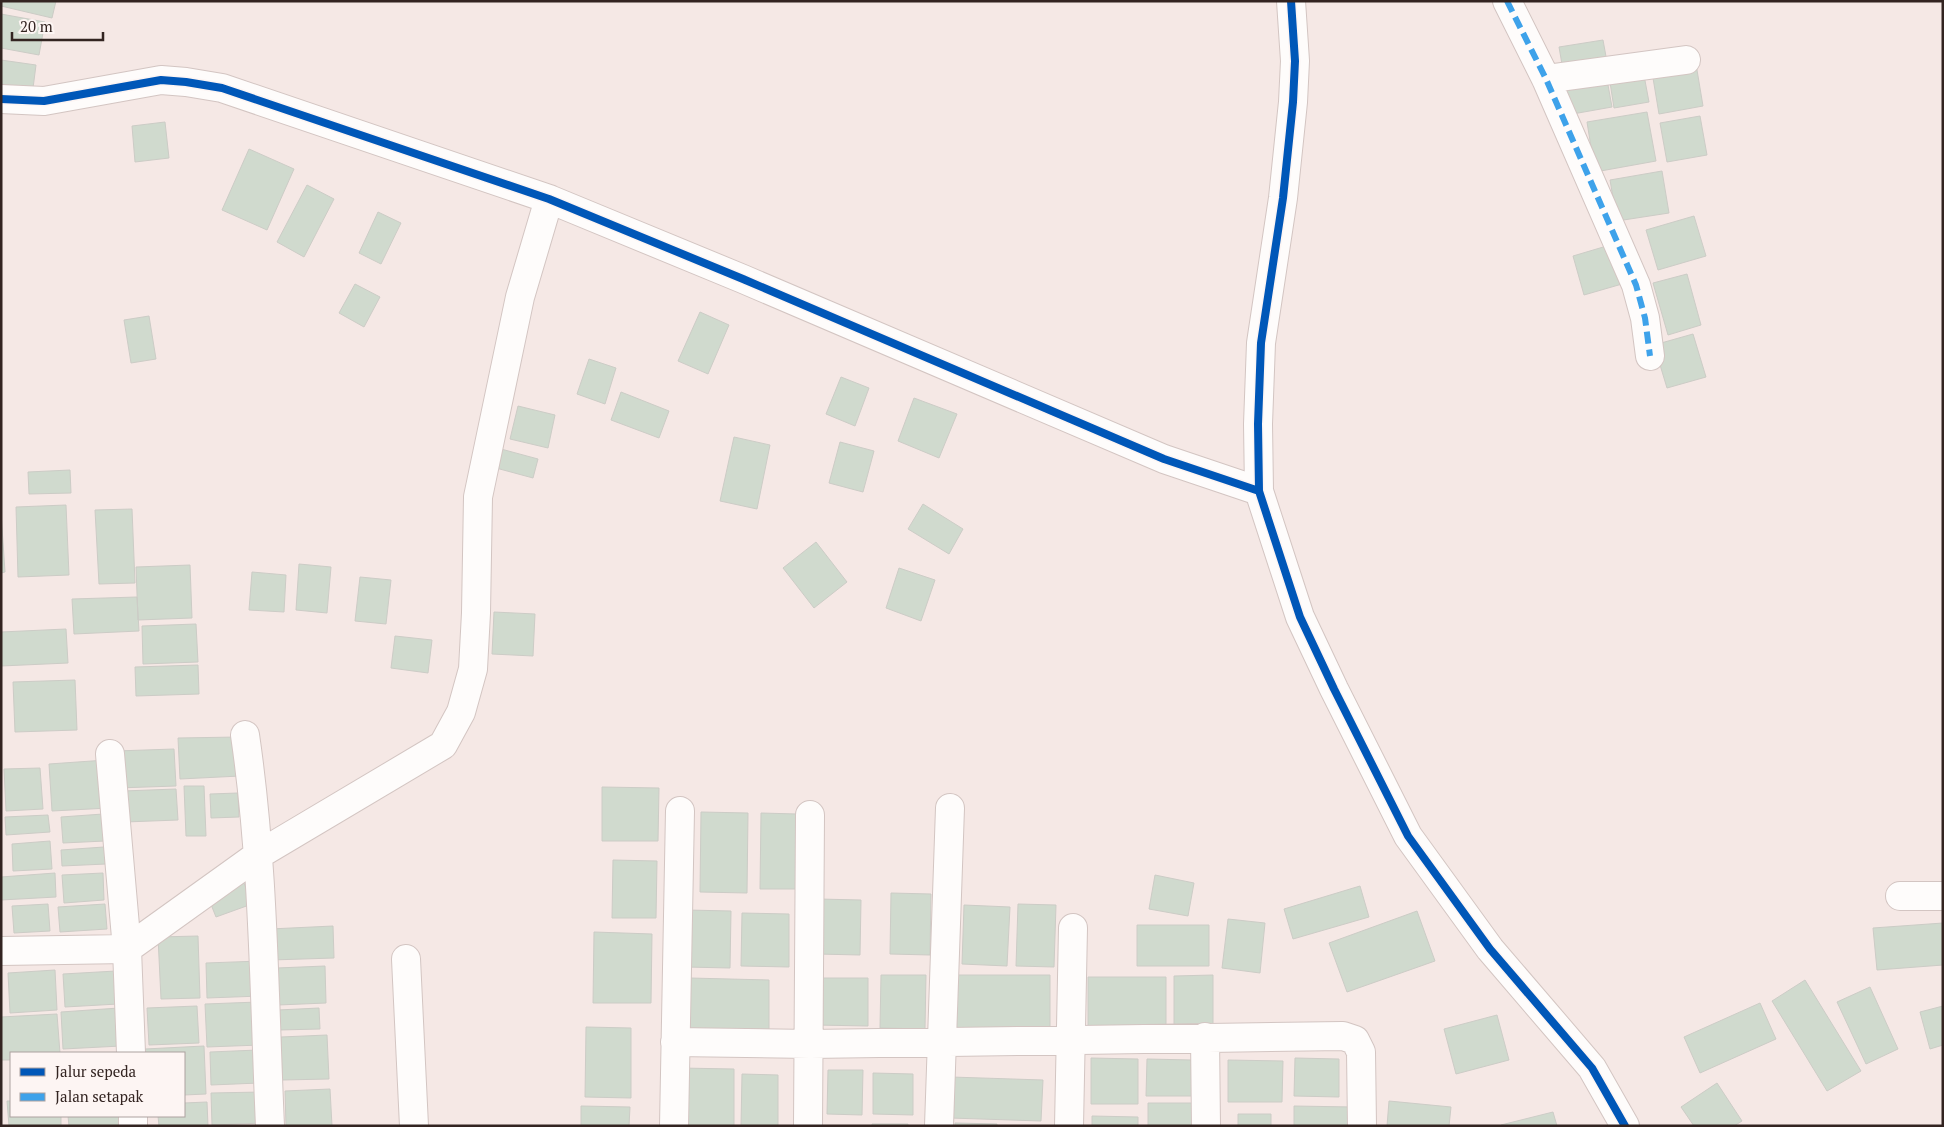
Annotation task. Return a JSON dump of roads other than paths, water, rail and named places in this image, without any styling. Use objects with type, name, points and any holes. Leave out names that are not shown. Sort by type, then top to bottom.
[{"type":"street","points":[[1290,1],[1296,61],[1283,198],[1261,343],[1258,424],[1259,491],[1300,617],[1408,836],[1490,949],[1592,1068],[1625,1126]]},
{"type":"street","points":[[1507,1],[1546,79],[1636,285],[1645,318],[1650,356]]},
{"type":"street","points":[[1546,79],[1686,60]]},
{"type":"street","points":[[1,100],[44,101],[162,80],[222,88],[549,199],[743,279],[1164,459],[1259,491]]},
{"type":"street","points":[[1,951],[127,949],[258,855],[443,745],[461,712],[473,669],[478,497],[520,297],[549,199]]},
{"type":"street","points":[[245,735],[258,855],[270,1126]]},
{"type":"street","points":[[110,754],[127,949],[131,1052]]},
{"type":"street","points":[[939,1126],[950,808]]},
{"type":"street","points":[[674,1126],[680,811]]},
{"type":"street","points":[[808,1126],[810,815]]},
{"type":"street","points":[[1900,896],[1943,896]]},
{"type":"street","points":[[1069,1126],[1073,928]]},
{"type":"street","points":[[406,959],[414,1126]]},
{"type":"street","points":[[675,1042],[810,1044],[1343,1036],[1355,1040],[1361,1052],[1362,1126]]},
{"type":"street","points":[[1205,1037],[1206,1126]]}]
